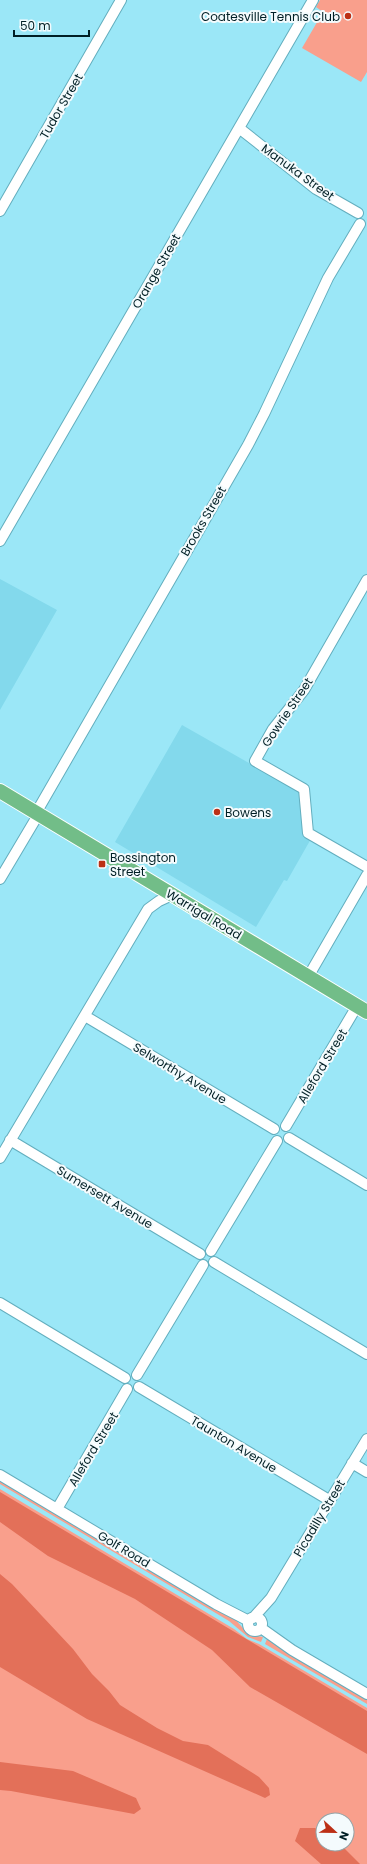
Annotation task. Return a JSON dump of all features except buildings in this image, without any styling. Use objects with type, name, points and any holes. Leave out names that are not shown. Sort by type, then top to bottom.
[{"type":"highway","name":"Warrigal Road","points":[[0,792],[362,1009]]},
{"type":"street","name":"Tudor Street","points":[[0,211],[121,0]]},
{"type":"street","name":"Orange Street","points":[[0,541],[313,0]]},
{"type":"street","name":"Manuka Street","points":[[239,128],[316,189],[362,212]]},
{"type":"street","points":[[362,212],[357,220],[364,224]]},
{"type":"street","name":"Brooks Street","points":[[0,879],[248,445],[328,278],[364,224]]},
{"type":"street","name":"Gowrie Street","points":[[367,580],[304,690],[273,729],[255,761],[304,789],[308,833],[367,867]]},
{"type":"street","points":[[308,977],[367,875]]},
{"type":"street","points":[[0,1158],[148,909],[159,900],[172,895]]},
{"type":"street","name":"Alleford Street","points":[[286,1126],[362,1009]]},
{"type":"street","name":"Selworthy Avenue","points":[[85,1016],[274,1130]]},
{"type":"street","points":[[277,1141],[274,1137],[274,1130],[278,1126],[286,1126],[289,1130],[289,1138]]},
{"type":"street","points":[[277,1141],[282,1142],[289,1138]]},
{"type":"street","points":[[289,1138],[367,1185]]},
{"type":"street","name":"Sumersett Avenue","points":[[10,1140],[200,1254]]},
{"type":"street","points":[[211,1251],[277,1141]]},
{"type":"street","points":[[205,1250],[211,1251],[215,1256],[214,1262],[209,1266],[203,1265],[199,1260],[200,1254],[205,1250]]},
{"type":"street","points":[[214,1262],[367,1354]]},
{"type":"street","points":[[137,1375],[203,1265]]},
{"type":"street","points":[[0,1303],[125,1378]]},
{"type":"street","points":[[130,1374],[137,1375],[141,1380],[140,1387],[134,1391],[127,1389],[124,1384],[125,1378],[130,1374]]},
{"type":"street","name":"Taunton Avenue","points":[[140,1387],[329,1500]]},
{"type":"street","name":"Alleford Street","points":[[57,1509],[127,1389]]},
{"type":"street","name":"Picadilly Street","points":[[262,1626],[271,1598],[367,1439]]},
{"type":"street","points":[[352,1464],[367,1472]]},
{"type":"street","name":"Golf Road","points":[[0,1475],[216,1604],[251,1619],[248,1626],[252,1631],[257,1631],[262,1626]]},
{"type":"street","name":"Picadilly Street","points":[[251,1619],[271,1598]]},
{"type":"street","points":[[262,1626],[292,1650],[367,1694]]},
{"type":"shaded area","points":[[320,0],[367,0],[367,72],[361,82],[302,48],[323,12],[316,7]]},
{"type":"shaded area","points":[[0,579],[57,610],[0,710]]},
{"type":"shaded area","name":"Bowens","points":[[182,725],[300,792],[312,837],[287,881],[284,880],[256,927],[115,842]]},
{"type":"shaded area","points":[[0,1480],[235,1619],[248,1634],[263,1637],[261,1642],[248,1637],[229,1621],[0,1484]]},
{"type":"shaded area","points":[[0,1489],[234,1629],[247,1639],[259,1644],[367,1708],[367,1864],[0,1864]]},
{"type":"shaded area","points":[[0,1492],[367,1711],[367,1754],[250,1687],[212,1650],[135,1599],[48,1556],[0,1522]]},
{"type":"shaded area","points":[[0,1574],[12,1584],[73,1649],[92,1674],[109,1691],[120,1705],[157,1728],[183,1741],[208,1745],[259,1777],[269,1788],[270,1795],[265,1798],[87,1719],[0,1667]]},
{"type":"shaded area","points":[[267,1639],[367,1700],[367,1704],[265,1644]]},
{"type":"shaded area","points":[[0,1762],[73,1771],[136,1798],[141,1809],[134,1814],[0,1790]]},
{"type":"shaded area","points":[[300,1828],[315,1828],[315,1852],[348,1852],[360,1864],[321,1864],[295,1841]]},
{"type":"place","name":"Coatesville Tennis Club","points":[[348,16]]},
{"type":"place","name":"Bowens","points":[[217,812]]},
{"type":"place","name":"Bossington Street","points":[[102,864]]}]
